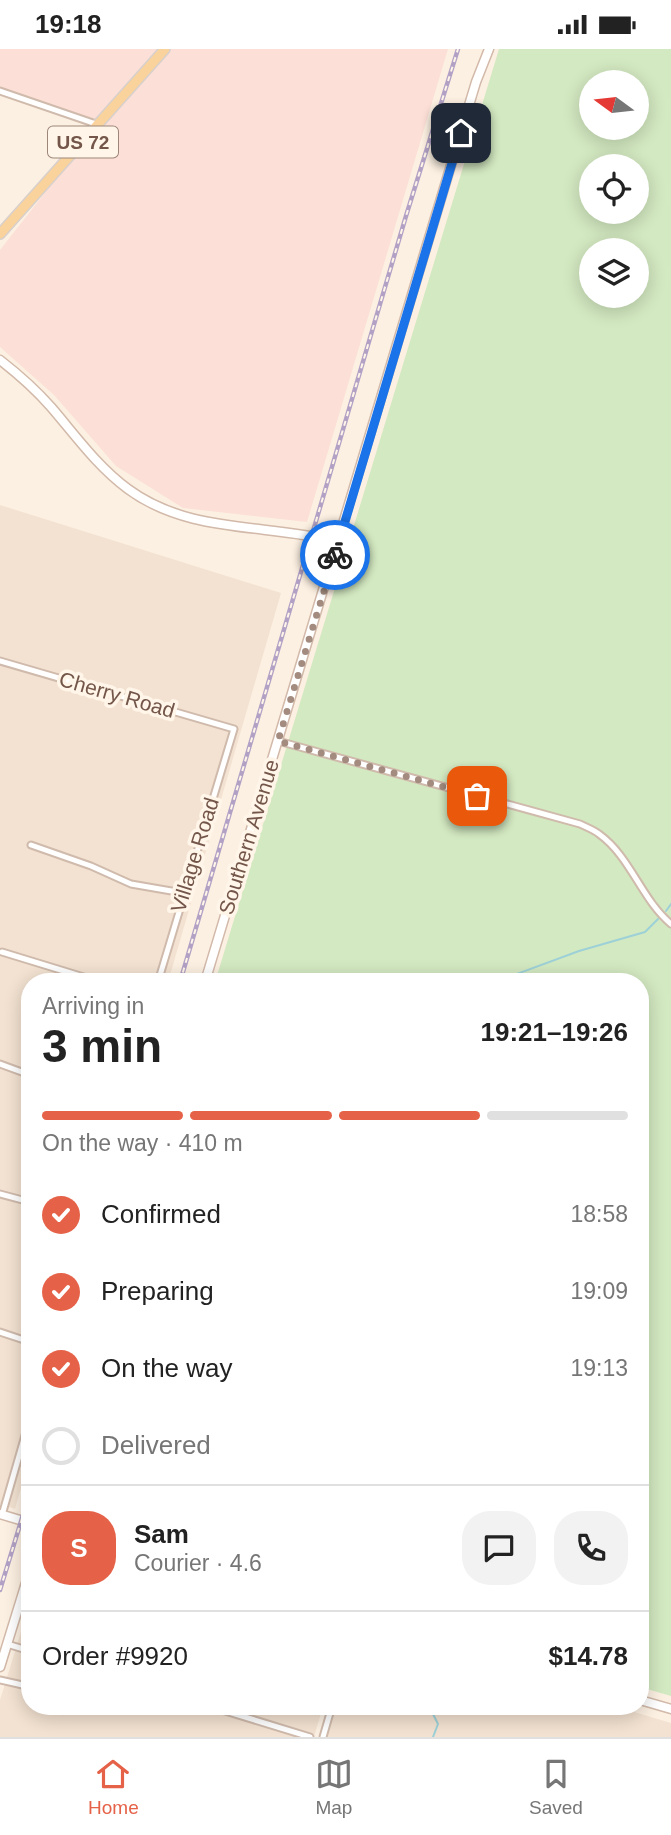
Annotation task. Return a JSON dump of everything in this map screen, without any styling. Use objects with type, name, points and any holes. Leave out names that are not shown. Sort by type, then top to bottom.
[{"type":"main road","name":"US 72","points":[[0,234],[165,49]]},
{"type":"street","name":"Southern Avenue","points":[[208,973],[472,95],[489,49]]},
{"type":"street","points":[[0,91],[99,125]]},
{"type":"street","points":[[0,360],[44,400],[94,460],[129,490],[166,510],[192,519],[313,535],[339,542]]},
{"type":"street","name":"Cherry Road","points":[[0,661],[234,729]]},
{"type":"street","name":"Village Road","points":[[161,973],[234,729]]},
{"type":"street","points":[[278,741],[580,824],[599,834],[628,864],[654,906],[671,924]]},
{"type":"street","points":[[31,845],[91,866],[131,884],[183,893]]},
{"type":"street","points":[[2,952],[71,973]]},
{"type":"street","points":[[0,1064],[21,1072]]},
{"type":"street","points":[[0,1194],[21,1200]]},
{"type":"street","points":[[0,1332],[21,1339]]},
{"type":"street","points":[[21,1448],[1,1515],[21,1521]]},
{"type":"street","points":[[0,1667],[21,1599]]},
{"type":"street","points":[[7,1644],[21,1648]]},
{"type":"street","points":[[0,1680],[21,1685]]},
{"type":"street","points":[[649,1703],[671,1709]]},
{"type":"street","points":[[238,1715],[310,1737]]},
{"type":"street","points":[[323,1737],[329,1715]]},
{"type":"shaded area","points":[[0,49],[448,49],[307,522],[183,508],[116,466],[54,395],[0,347],[0,250],[98,125],[0,92]]},
{"type":"shaded area","points":[[0,505],[281,593],[171,973],[21,973],[21,1488],[15,1509],[0,1504]]},
{"type":"shaded area","points":[[21,1632],[21,1715],[320,1715],[314,1737],[0,1737],[0,1700]]},
{"type":"shaded area","points":[[333,1715],[644,1715],[671,1723],[671,1737],[326,1737]]},
{"type":"green space","points":[[499,49],[671,49],[671,1696],[649,1690],[649,973],[218,973]]},
{"type":"waterway","points":[[666,911],[671,904]]},
{"type":"waterway","points":[[519,973],[579,951],[645,932],[658,919]]},
{"type":"waterway","points":[[433,1737],[438,1724],[434,1715]]},
{"type":"railway","points":[[183,973],[406,216],[458,49]]},
{"type":"railway","points":[[0,1590],[21,1521]]},
{"type":"way so far","points":[[335,555],[278,741],[477,796]]},
{"type":"route","points":[[335,555],[461,133]]}]
